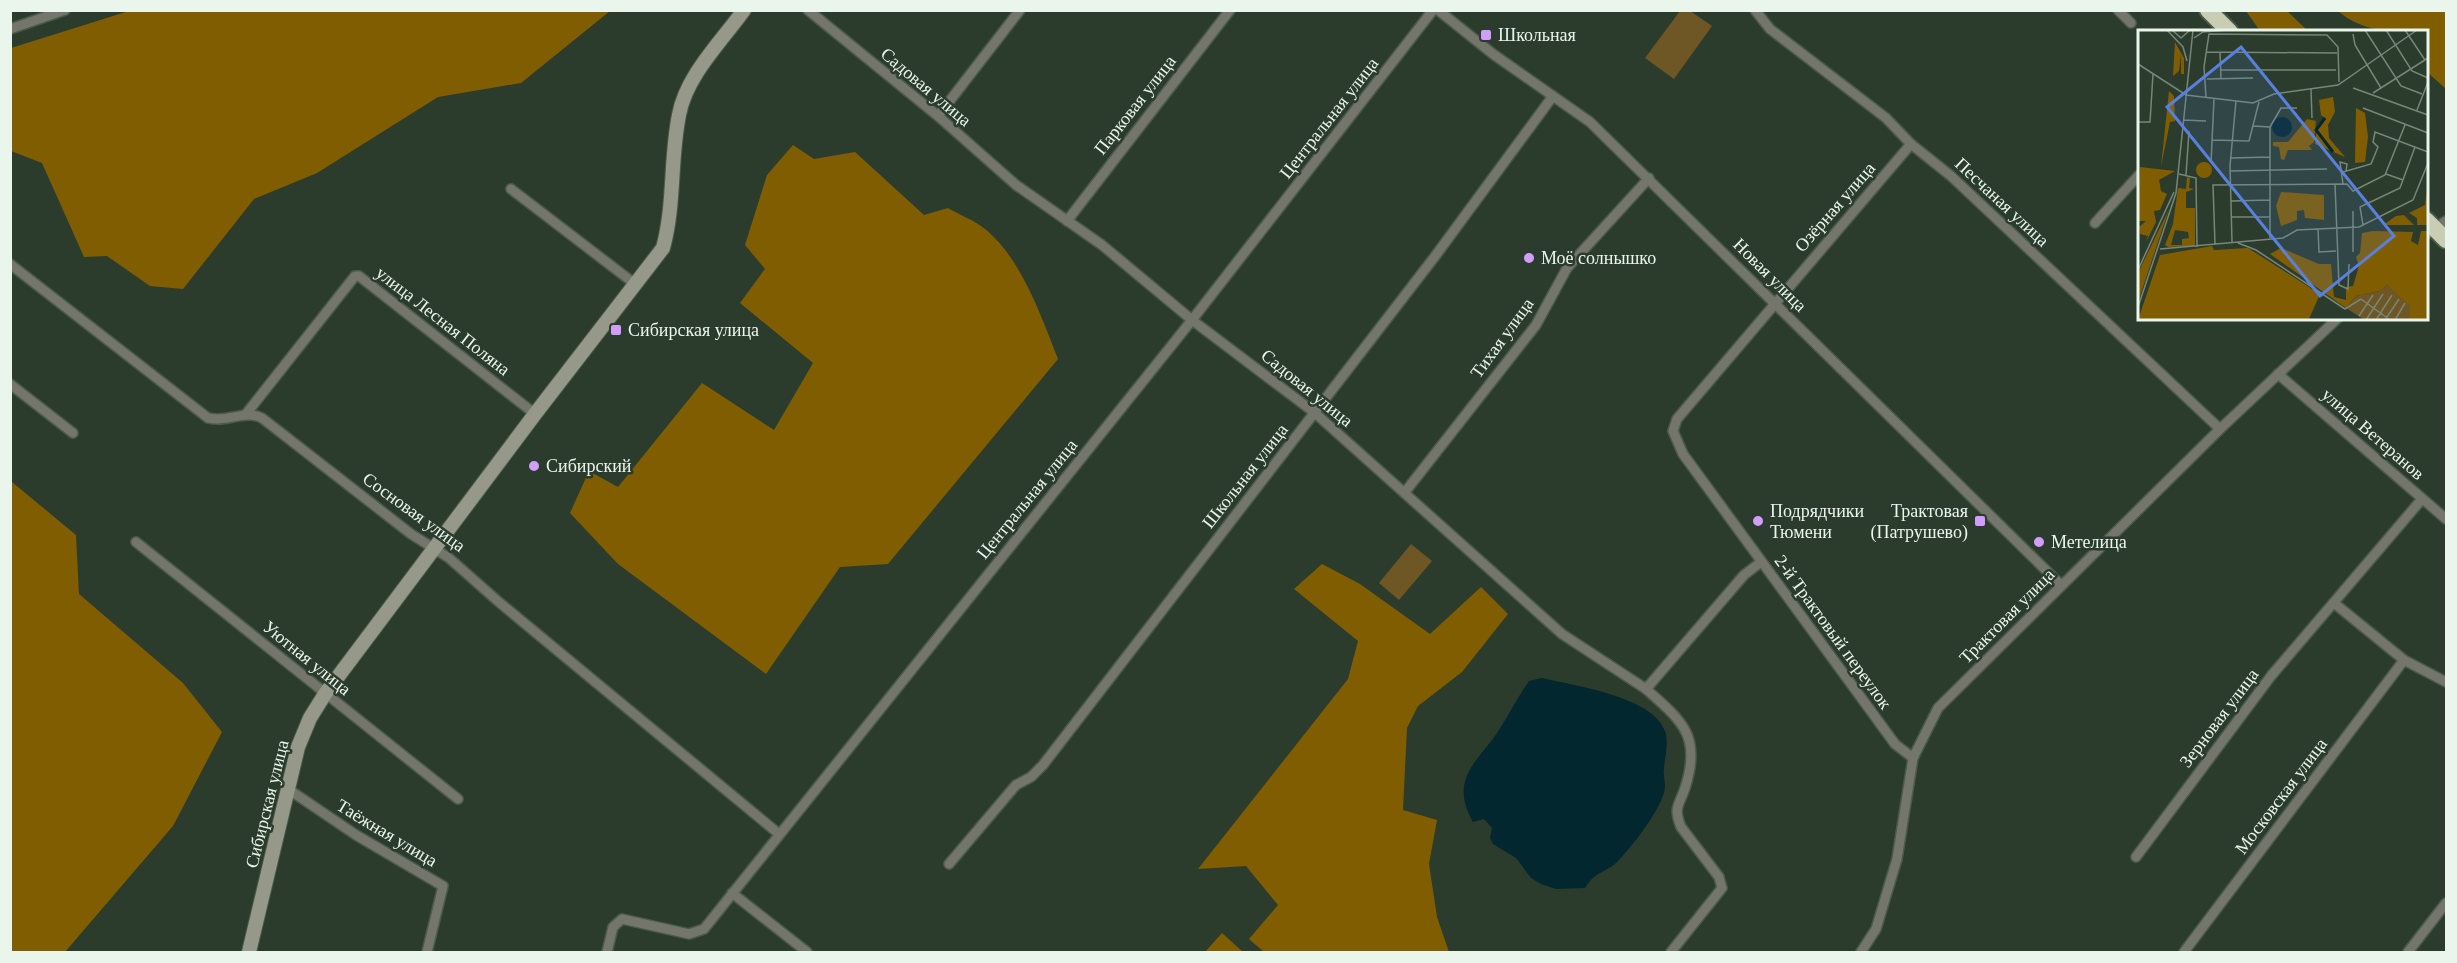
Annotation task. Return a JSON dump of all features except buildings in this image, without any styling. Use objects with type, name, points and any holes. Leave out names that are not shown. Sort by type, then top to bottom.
[{"type":"highway","points":[[2208,10],[2228,30]]},
{"type":"highway","points":[[2433,225],[2446,240]]},
{"type":"street","points":[[10,28],[65,10]]},
{"type":"street","name":"Сибирская улица","points":[[249,952],[298,747],[310,718],[325,694],[535,414],[663,248],[669,224],[679,114],[690,84],[744,10]]},
{"type":"street","name":"Садовая улица","points":[[808,10],[938,116],[1016,185],[1102,245],[1192,320],[1315,413],[1562,633],[1646,689],[1680,718],[1689,733],[1692,750],[1685,787],[1676,809],[1677,818],[1681,827],[1719,877],[1722,888],[1671,952]]},
{"type":"street","points":[[938,116],[1020,10]]},
{"type":"street","name":"Парковая улица","points":[[1067,220],[1230,10]]},
{"type":"street","name":"Новая улица","points":[[1436,10],[1493,54],[1590,122],[2061,585]]},
{"type":"street","name":"Центральная улица","points":[[607,952],[613,927],[618,921],[627,919],[689,934],[704,929],[1192,320],[1436,10]]},
{"type":"street","name":"Песчаная улица","points":[[1755,10],[1770,29],[1886,118],[1911,144],[1951,176],[2220,429]]},
{"type":"street","points":[[2118,10],[2131,23]]},
{"type":"street","name":"Школьная улица","points":[[949,864],[1016,785],[1031,777],[1043,765],[1315,413],[1553,96]]},
{"type":"street","name":"Озёрная улица","points":[[1673,431],[1677,419],[1911,144]]},
{"type":"street","points":[[2095,223],[2138,176]]},
{"type":"street","name":"Тихая улица","points":[[1404,492],[1536,325],[1567,268],[1649,178]]},
{"type":"street","points":[[511,189],[635,284]]},
{"type":"street","points":[[10,264],[208,418],[226,421],[246,414]]},
{"type":"street","name":"улица Лесная Поляна","points":[[246,414],[355,276],[359,276],[535,414]]},
{"type":"street","name":"Трактовая улица","points":[[1861,952],[1876,928],[1897,859],[1913,758],[1938,708],[2220,429],[2336,320]]},
{"type":"street","name":"улица Ветеранов","points":[[2278,374],[2446,519]]},
{"type":"street","points":[[10,384],[73,433]]},
{"type":"street","name":"Сосновая улица","points":[[246,414],[262,418],[411,534],[467,572],[500,603],[779,834]]},
{"type":"street","name":"2-й Трактовый переулок","points":[[1673,431],[1683,454],[1761,562],[1895,744],[1913,758]]},
{"type":"street","name":"Зерновая улица","points":[[2136,857],[2271,676],[2422,499]]},
{"type":"street","name":"Уютная улица","points":[[136,542],[458,799]]},
{"type":"street","points":[[1646,689],[1744,575],[1761,562]]},
{"type":"street","points":[[2334,603],[2404,660],[2446,682]]},
{"type":"street","name":"Московская улица","points":[[2184,952],[2404,660]]},
{"type":"street","name":"Таёжная улица","points":[[288,789],[356,835],[443,886],[427,952]]},
{"type":"street","points":[[732,893],[807,952]]},
{"type":"street","points":[[2408,952],[2446,903]]},
{"type":"shaded area","points":[[129,11],[610,11],[521,83],[438,97],[317,173],[254,199],[183,289],[150,286],[107,256],[84,257],[42,163],[11,151],[11,48]]},
{"type":"shaded area","points":[[1680,11],[1690,11],[1712,26],[1674,79],[1645,58]]},
{"type":"shaded area","points":[[2246,11],[2287,11],[2307,30],[2259,30]]},
{"type":"shaded area","points":[[2338,11],[2446,11],[2446,89],[2427,72],[2427,30],[2379,30],[2358,24]]},
{"type":"shaded area","points":[[793,145],[814,159],[855,152],[924,215],[948,208],[981,226],[995,238],[1018,269],[1036,305],[1058,359],[888,564],[840,567],[766,674],[618,564],[570,513],[589,471],[618,487],[702,383],[774,430],[813,363],[740,303],[765,269],[745,245],[767,175]]},
{"type":"shaded area","points":[[12,482],[76,535],[79,594],[183,683],[222,732],[173,826],[65,952],[11,952]]},
{"type":"shaded area","points":[[1411,544],[1432,561],[1399,600],[1379,583]]},
{"type":"shaded area","points":[[1322,564],[1360,584],[1430,634],[1481,587],[1508,614],[1462,672],[1418,706],[1407,728],[1403,810],[1437,820],[1429,864],[1437,917],[1449,952],[1264,952],[1249,939],[1278,905],[1246,866],[1198,869],[1348,679],[1358,641],[1294,589]]},
{"type":"shaded area","points":[[1222,933],[1243,952],[1205,952]]},
{"type":"water","points":[[1542,678],[1611,694],[1629,701],[1645,709],[1657,719],[1667,739],[1665,786],[1660,803],[1640,835],[1625,853],[1589,882],[1585,888],[1556,889],[1531,878],[1516,858],[1493,844],[1490,838],[1492,828],[1484,819],[1473,822],[1466,807],[1464,793],[1469,771],[1499,730],[1529,681]]},
{"type":"place","name":"Школьная","points":[[1486,35]]},
{"type":"place","name":"Моё солнышко","points":[[1529,258]]},
{"type":"place","name":"Сибирская улица","points":[[616,330]]},
{"type":"place","name":"Сибирский","points":[[534,466]]},
{"type":"place","name":"Подрядчики Тюмени","points":[[1758,521]]},
{"type":"place","name":"Трактовая (Патрушево)","points":[[1980,521]]},
{"type":"place","name":"Метелица","points":[[2039,542]]}]
